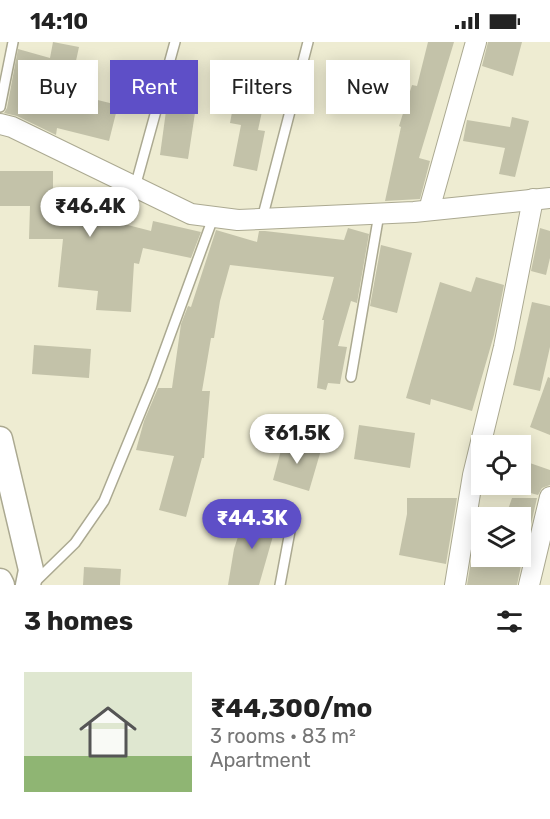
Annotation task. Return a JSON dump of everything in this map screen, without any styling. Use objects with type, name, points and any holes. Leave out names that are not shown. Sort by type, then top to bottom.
[{"type":"street","points":[[429,210],[476,42]]},
{"type":"street","points":[[0,124],[12,127],[191,214],[213,218],[238,220],[379,214],[541,199],[473,475],[455,585]]},
{"type":"street","points":[[0,439],[31,570],[28,585]]},
{"type":"street","points":[[529,585],[550,496]]},
{"type":"lane","points":[[0,107],[13,42]]},
{"type":"lane","points":[[135,188],[175,42]]},
{"type":"lane","points":[[262,219],[308,42]]},
{"type":"lane","points":[[351,377],[379,214]]},
{"type":"lane","points":[[33,585],[75,543],[104,501],[157,370],[213,218]]},
{"type":"lane","points":[[280,585],[293,515]]},
{"type":"building","points":[[53,42],[79,47],[76,60],[18,60],[18,114],[98,114],[98,100],[110,103],[110,114],[116,114],[109,141],[57,128],[56,135],[17,116],[4,113],[7,108],[18,49],[50,58]]},
{"type":"building","points":[[428,42],[454,42],[419,158],[430,161],[420,199],[385,201],[401,127],[399,126],[403,114],[410,114],[410,91],[412,85],[417,86]]},
{"type":"building","points":[[488,42],[522,42],[513,76],[482,66]]},
{"type":"building","points":[[166,114],[195,114],[188,159],[160,155]]},
{"type":"building","points":[[232,114],[261,114],[258,130],[265,131],[257,171],[233,166],[241,125],[230,123]]},
{"type":"building","points":[[512,117],[529,121],[515,177],[499,174],[505,148],[463,141],[467,120],[510,127]]},
{"type":"building","points":[[0,171],[53,171],[53,190],[92,197],[89,215],[151,231],[153,221],[201,232],[191,258],[143,248],[139,264],[134,263],[131,312],[96,310],[98,291],[58,287],[63,239],[29,239],[30,206],[0,206]]},
{"type":"building","points":[[348,228],[369,234],[357,303],[351,301],[338,346],[347,347],[340,384],[328,383],[326,390],[317,388],[324,320],[322,320],[334,277],[230,265],[220,301],[214,338],[211,338],[202,391],[210,391],[204,458],[202,458],[186,517],[159,510],[174,456],[136,450],[144,421],[158,388],[172,388],[181,324],[188,306],[191,307],[216,230],[257,242],[259,231],[344,240]]},
{"type":"building","points":[[540,228],[550,231],[550,258],[546,275],[531,271]]},
{"type":"building","points":[[381,245],[412,253],[397,313],[370,306]]},
{"type":"building","points":[[476,277],[504,285],[494,335],[472,411],[431,399],[430,405],[406,398],[440,282],[471,292]]},
{"type":"building","points":[[532,302],[550,306],[550,347],[540,391],[513,385]]},
{"type":"building","points":[[34,345],[91,349],[89,378],[32,374]]},
{"type":"building","points":[[548,377],[550,378],[550,435],[530,427]]},
{"type":"building","points":[[359,425],[415,433],[410,468],[354,459]]},
{"type":"building","points":[[284,439],[321,450],[309,491],[273,480]]},
{"type":"building","points":[[531,463],[550,470],[550,485],[542,488],[538,495],[531,493]]},
{"type":"building","points":[[407,498],[457,498],[446,564],[399,555],[407,514]]},
{"type":"building","points":[[512,498],[537,498],[531,524],[531,507],[509,507]]},
{"type":"building","points":[[246,512],[277,522],[259,585],[228,585],[234,549]]},
{"type":"building","points":[[471,561],[471,567],[521,567],[517,585],[467,585]]},
{"type":"building","points":[[84,567],[121,569],[120,585],[83,585]]}]
